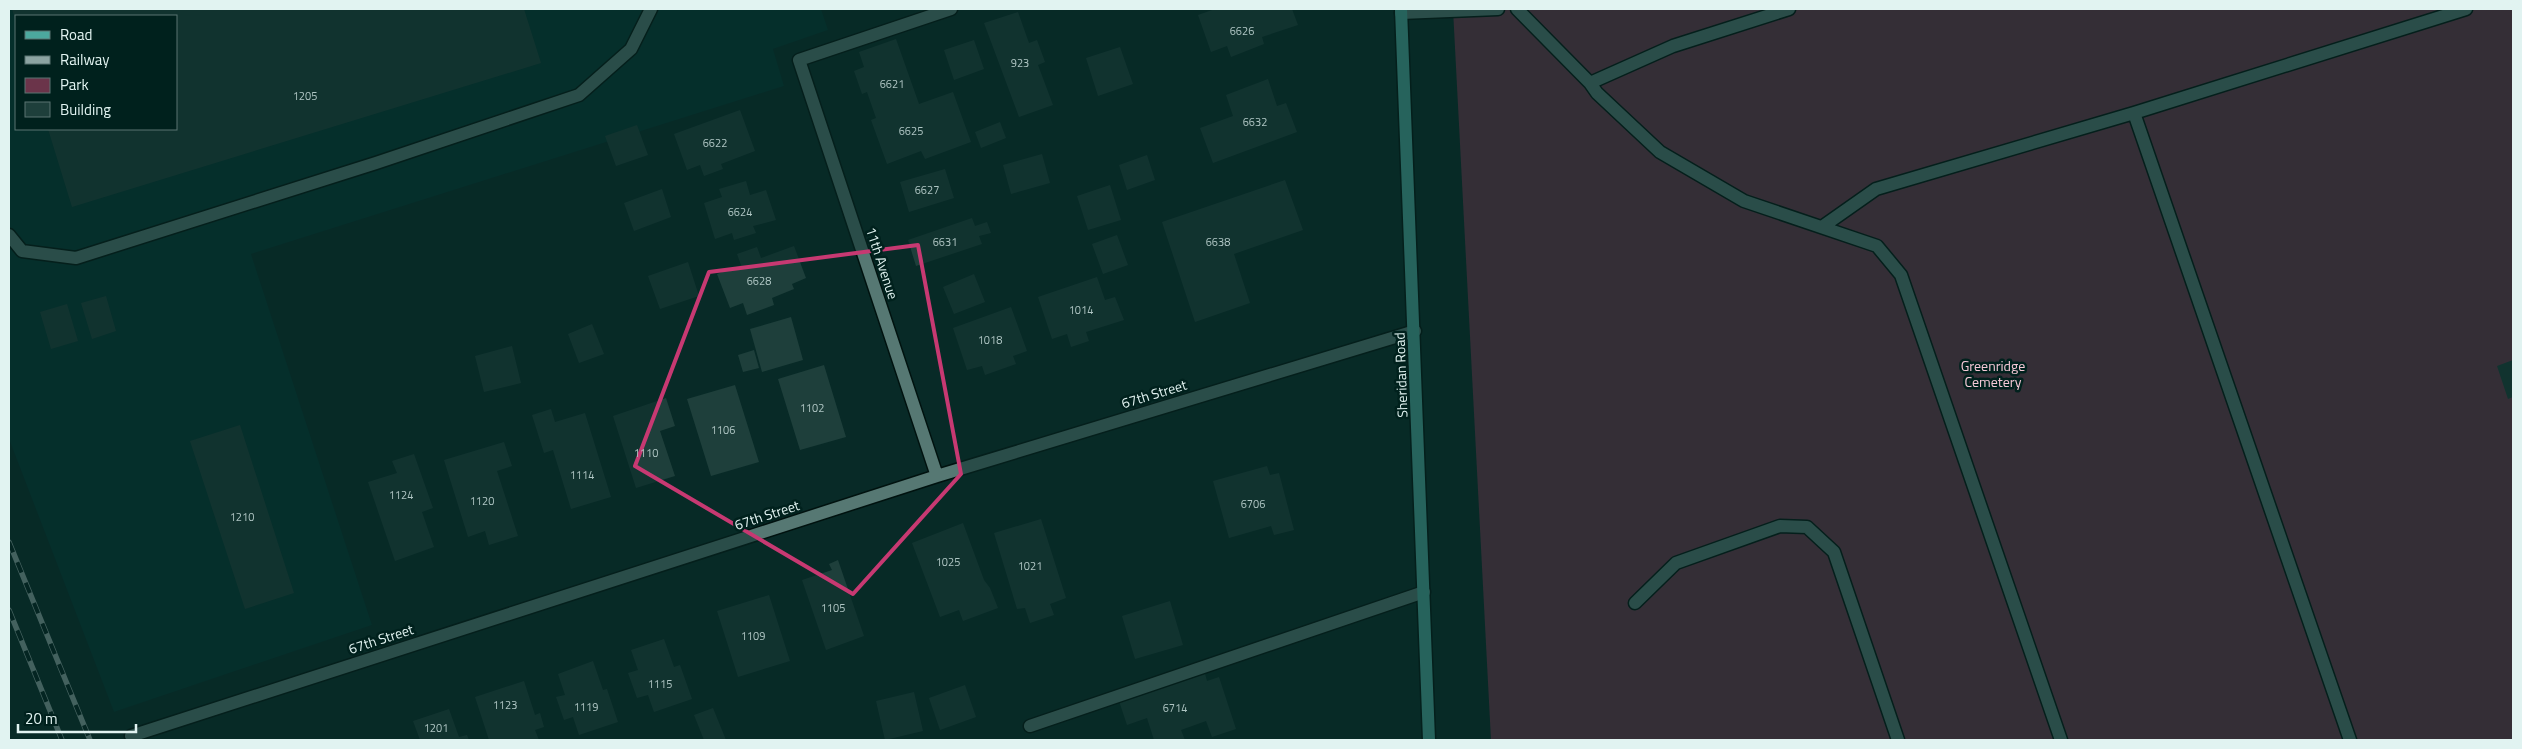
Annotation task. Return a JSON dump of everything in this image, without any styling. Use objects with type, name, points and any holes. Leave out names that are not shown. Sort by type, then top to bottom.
[{"type":"main road","name":"Sheridan Road","points":[[1401,11],[1430,740]]},
{"type":"street","points":[[9,235],[22,251],[76,258],[376,164],[579,96],[631,49],[651,9]]},
{"type":"street","name":"11th Avenue","points":[[937,476],[799,60],[951,9]]},
{"type":"street","points":[[1401,11],[1498,9]]},
{"type":"street","points":[[1517,9],[1590,83],[1597,93],[1660,152],[1744,201],[1877,246],[1900,275],[2061,740]]},
{"type":"street","points":[[1590,83],[1674,46],[1789,9]]},
{"type":"street","points":[[1822,227],[1876,189],[2134,113],[2466,9]]},
{"type":"street","points":[[2134,113],[2350,740]]},
{"type":"street","name":"67th Street","points":[[131,736],[937,476],[1415,331]]},
{"type":"street","points":[[1635,603],[1676,563],[1780,526],[1807,527],[1834,552],[1898,740]]},
{"type":"street","points":[[1030,726],[1424,592]]},
{"type":"highlighted area","points":[[918,245],[961,474],[853,594],[635,466],[709,272]]},
{"type":"shaded area","points":[[9,9],[821,9],[828,30],[773,49],[784,86],[251,254],[372,625],[114,712],[9,439]]},
{"type":"green space","name":"Greenridge Cemetery","points":[[1453,9],[2513,9],[2513,740],[1491,740]]},
{"type":"building","points":[[12,9],[524,9],[541,63],[72,207],[48,130],[178,130],[178,15],[15,15],[15,19]]},
{"type":"building","points":[[1215,9],[1292,9],[1298,25],[1262,37],[1264,44],[1231,57],[1227,46],[1211,52],[1198,15]]},
{"type":"building","points":[[1018,12],[1029,43],[1037,40],[1045,62],[1038,65],[1053,105],[1019,117],[984,23]]},
{"type":"building","points":[[896,39],[919,104],[953,92],[971,142],[925,159],[921,151],[887,164],[871,120],[876,118],[867,92],[862,94],[854,71],[864,67],[859,52]]},
{"type":"building","points":[[974,40],[984,69],[954,80],[944,50]]},
{"type":"building","points":[[1120,47],[1133,84],[1098,96],[1086,58]]},
{"type":"building","points":[[1268,79],[1277,106],[1286,103],[1297,132],[1213,163],[1200,128],[1233,116],[1226,95]]},
{"type":"building","points":[[740,110],[755,151],[721,164],[723,169],[704,176],[700,165],[687,170],[674,134]]},
{"type":"building","points":[[1000,122],[1006,138],[981,148],[975,132]]},
{"type":"building","points":[[637,125],[648,155],[616,166],[605,136]]},
{"type":"building","points":[[1042,154],[1050,183],[1011,194],[1003,165]]},
{"type":"building","points":[[1147,155],[1155,180],[1127,190],[1119,165]]},
{"type":"building","points":[[945,169],[954,198],[909,212],[900,182]]},
{"type":"building","points":[[1285,180],[1303,230],[1234,254],[1250,303],[1195,322],[1162,222]]},
{"type":"building","points":[[746,181],[750,195],[766,190],[776,220],[753,226],[756,233],[734,240],[732,233],[715,239],[704,203],[722,197],[719,189]]},
{"type":"building","points":[[1110,185],[1121,220],[1088,230],[1077,196]]},
{"type":"building","points":[[662,189],[671,217],[634,231],[624,203]]},
{"type":"building","points":[[972,218],[975,226],[987,222],[991,233],[979,236],[982,244],[916,266],[908,240]]},
{"type":"building","points":[[1117,235],[1128,265],[1103,274],[1092,244]]},
{"type":"building","points":[[794,246],[806,278],[792,284],[794,289],[772,298],[774,305],[747,315],[743,303],[730,308],[717,274],[741,265],[737,254],[757,247],[761,258]]},
{"type":"building","points":[[688,262],[699,296],[660,309],[648,276]]},
{"type":"building","points":[[974,274],[985,302],[954,314],[943,287]]},
{"type":"building","points":[[1097,277],[1105,300],[1115,297],[1124,320],[1086,332],[1089,341],[1071,347],[1067,334],[1052,339],[1038,297]]},
{"type":"building","points":[[106,296],[116,331],[92,339],[81,303]]},
{"type":"building","points":[[67,304],[78,341],[51,349],[40,312]]},
{"type":"building","points":[[1011,307],[1027,351],[1013,356],[1016,364],[985,375],[982,366],[967,370],[953,328]]},
{"type":"building","points":[[791,317],[803,360],[762,372],[750,329]]},
{"type":"building","points":[[592,324],[604,354],[579,363],[568,334]]},
{"type":"building","points":[[512,346],[521,383],[484,392],[475,356]]},
{"type":"building","points":[[754,350],[759,368],[743,372],[738,355]]},
{"type":"building","points":[[2513,360],[2513,397],[2508,399],[2497,366]]},
{"type":"building","points":[[824,365],[846,437],[800,450],[778,379]]},
{"type":"building","points":[[735,385],[759,462],[711,476],[687,399]]},
{"type":"building","points":[[666,398],[675,426],[660,431],[675,476],[636,488],[613,416]]},
{"type":"building","points":[[551,409],[555,422],[585,413],[611,497],[571,509],[553,450],[544,453],[532,415]]},
{"type":"building","points":[[240,425],[294,593],[245,609],[190,441]]},
{"type":"building","points":[[504,442],[512,466],[497,471],[518,536],[489,545],[485,531],[468,537],[444,460]]},
{"type":"building","points":[[414,454],[433,508],[422,512],[434,547],[395,561],[368,482],[397,473],[392,461]]},
{"type":"building","points":[[1267,466],[1270,475],[1279,473],[1294,530],[1274,535],[1271,526],[1229,538],[1213,481]]},
{"type":"building","points":[[1041,519],[1066,598],[1050,604],[1054,615],[1030,623],[1025,608],[1017,609],[994,533]]},
{"type":"building","points":[[963,523],[984,580],[990,588],[998,608],[963,621],[959,610],[940,617],[912,543]]},
{"type":"building","points":[[838,560],[864,636],[826,650],[802,580],[832,570],[829,564]]},
{"type":"building","points":[[769,595],[790,661],[738,677],[717,611]]},
{"type":"building","points":[[1170,601],[1183,645],[1135,659],[1122,616]]},
{"type":"building","points":[[664,639],[674,667],[680,665],[692,699],[654,712],[648,695],[637,698],[628,673],[638,670],[631,650]]},
{"type":"building","points":[[593,661],[603,690],[607,689],[618,722],[579,735],[573,717],[564,720],[556,697],[565,695],[558,674]]},
{"type":"building","points":[[1204,670],[1207,681],[1219,677],[1236,729],[1212,737],[1206,721],[1181,730],[1185,740],[1154,740],[1147,718],[1127,725],[1118,698]]},
{"type":"building","points":[[524,681],[535,715],[540,713],[544,727],[535,730],[539,740],[489,740],[475,697]]},
{"type":"building","points":[[965,685],[976,717],[940,730],[929,698]]},
{"type":"building","points":[[914,692],[923,731],[885,740],[876,701]]},
{"type":"building","points":[[713,708],[726,740],[704,740],[694,715]]},
{"type":"building","points":[[449,709],[459,737],[467,735],[469,740],[420,740],[413,721]]},
{"type":"railway","points":[[9,542],[90,740]]},
{"type":"railway","points":[[9,610],[62,740]]}]
